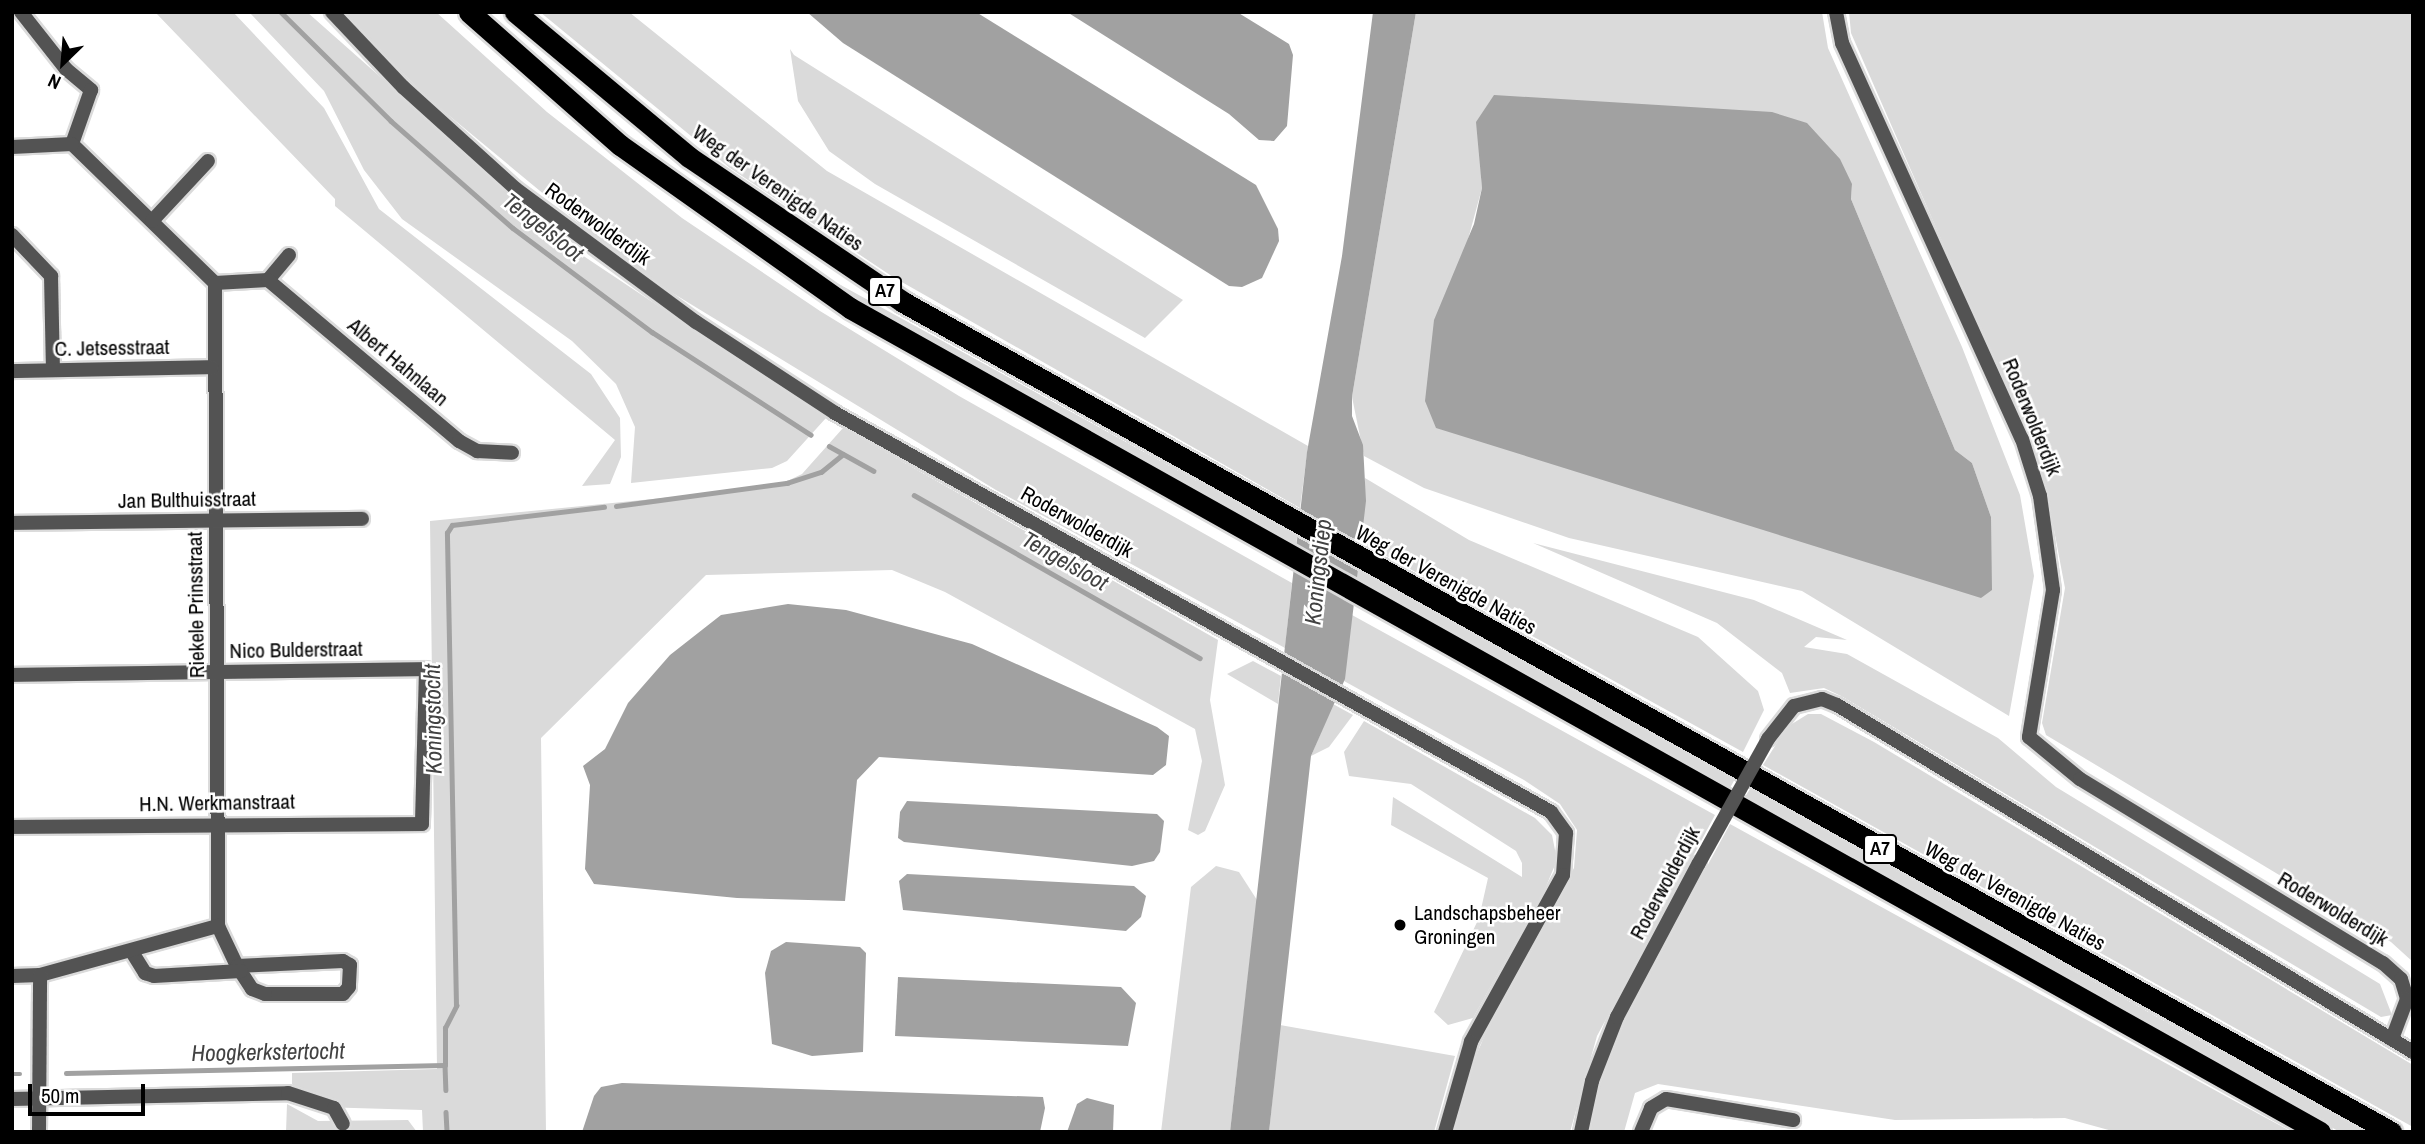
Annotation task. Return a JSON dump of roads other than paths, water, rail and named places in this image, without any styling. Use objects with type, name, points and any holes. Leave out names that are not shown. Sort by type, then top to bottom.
[{"type":"highway","name":"A7","points":[[469,12],[620,145],[756,246],[925,352],[2320,1132]]},
{"type":"highway","name":"Weg der Verenigde Naties","points":[[515,12],[689,157],[823,251],[975,344],[1288,521],[2391,1132]]},
{"type":"street","points":[[21,12],[66,69],[91,90],[72,144]]},
{"type":"street","name":"Roderwolderdijk","points":[[332,12],[432,115],[516,189],[696,322],[835,413],[1278,656],[1551,812],[1566,833],[1563,875],[1471,1042],[1445,1132]]},
{"type":"street","name":"Roderwolderdijk","points":[[1581,1132],[1592,1080],[1617,1017],[1768,739],[1794,705],[1822,699],[1837,705],[2392,1039],[2405,1016],[2407,999],[2401,979],[2383,962],[2080,779],[2029,737],[2053,590],[2040,496],[2022,439],[1842,43],[1836,12]]},
{"type":"street","points":[[12,147],[72,144],[215,283],[268,280],[289,255]]},
{"type":"street","points":[[152,221],[208,161]]},
{"type":"street","points":[[12,234],[51,276],[53,370]]},
{"type":"street","name":"Albert Hahnlaan","points":[[268,280],[459,441],[477,451],[512,453]]},
{"type":"street","name":"Riekele Prinsstraat","points":[[215,283],[212,367],[219,673],[218,926]]},
{"type":"street","name":"C. Jetsesstraat","points":[[12,371],[212,367]]},
{"type":"street","name":"Jan Bulthuisstraat","points":[[12,523],[362,519]]},
{"type":"street","name":"Nico Bulderstraat","points":[[12,675],[426,669],[422,824]]},
{"type":"street","name":"H.N. Werkmanstraat","points":[[12,827],[422,824]]},
{"type":"street","points":[[12,976],[40,975],[132,952],[218,926],[239,968],[252,989],[265,994],[342,994],[349,987],[350,965],[343,961],[239,968],[154,975],[145,973],[132,952]]},
{"type":"street","points":[[39,1132],[40,975]]},
{"type":"street","points":[[2392,1039],[2413,1052]]},
{"type":"street","points":[[12,1099],[288,1093],[334,1108],[343,1124]]},
{"type":"street","points":[[1641,1132],[1651,1108],[1665,1099],[1793,1120]]},
{"type":"water","points":[[807,12],[976,12],[1256,185],[1278,229],[1279,241],[1262,278],[1242,287],[1229,286],[843,43]]},
{"type":"water","points":[[1067,12],[1237,12],[1289,44],[1293,55],[1287,126],[1274,141],[1259,140],[1229,114]]},
{"type":"water","name":"Koningsdiep","points":[[1373,12],[1416,12],[1352,397],[1352,416],[1363,445],[1366,501],[1345,679],[1311,756],[1269,1132],[1230,1132],[1307,452],[1342,256]]},
{"type":"water","points":[[1494,95],[1772,112],[1807,123],[1840,159],[1852,184],[1851,199],[1955,450],[1972,463],[1991,517],[1992,590],[1981,598],[1436,428],[1425,401],[1434,320],[1474,224],[1482,188],[1476,122]]},
{"type":"water","points":[[788,604],[846,610],[972,644],[1157,727],[1169,736],[1166,765],[1153,775],[879,757],[857,780],[845,901],[737,898],[594,884],[585,869],[590,785],[583,766],[605,749],[628,703],[670,655],[721,615]]},
{"type":"water","points":[[907,801],[1157,814],[1164,821],[1160,852],[1154,861],[1132,866],[904,842],[898,838],[900,812]]},
{"type":"water","points":[[907,874],[1134,886],[1146,896],[1141,917],[1126,931],[903,910],[899,881]]},
{"type":"water","points":[[786,942],[860,947],[866,953],[863,1052],[812,1056],[772,1044],[765,973],[771,951]]},
{"type":"water","points":[[898,977],[1121,987],[1136,1003],[1128,1046],[895,1036]]},
{"type":"water","points":[[622,1083],[1043,1097],[1045,1108],[1040,1132],[582,1132],[594,1096],[601,1087]]},
{"type":"water","points":[[1087,1098],[1114,1105],[1113,1132],[1067,1132],[1077,1104]]},
{"type":"waterway","name":"Tengelsloot","points":[[281,12],[391,121],[513,228],[652,332],[811,435]]},
{"type":"waterway","name":"Tengelsloot","points":[[829,446],[874,471]]},
{"type":"waterway","name":"Koningstocht","points":[[616,506],[787,483],[821,472],[843,454]]},
{"type":"waterway","name":"Tengelsloot","points":[[914,495],[1200,658]]},
{"type":"waterway","name":"Koningstocht","points":[[445,1065],[445,1028],[456,1006],[447,533],[452,525],[604,507]]},
{"type":"waterway","name":"Hoogkerkstertocht","points":[[66,1073],[445,1065],[446,1090]]},
{"type":"waterway","name":"Hoogkerkstertocht","points":[[12,1074],[20,1074]]},
{"type":"waterway","name":"Hoogkerkstertocht","points":[[446,1112],[447,1132]]},
{"type":"place","name":"Landschapsbeheer Groningen","points":[[1400,925]]}]
